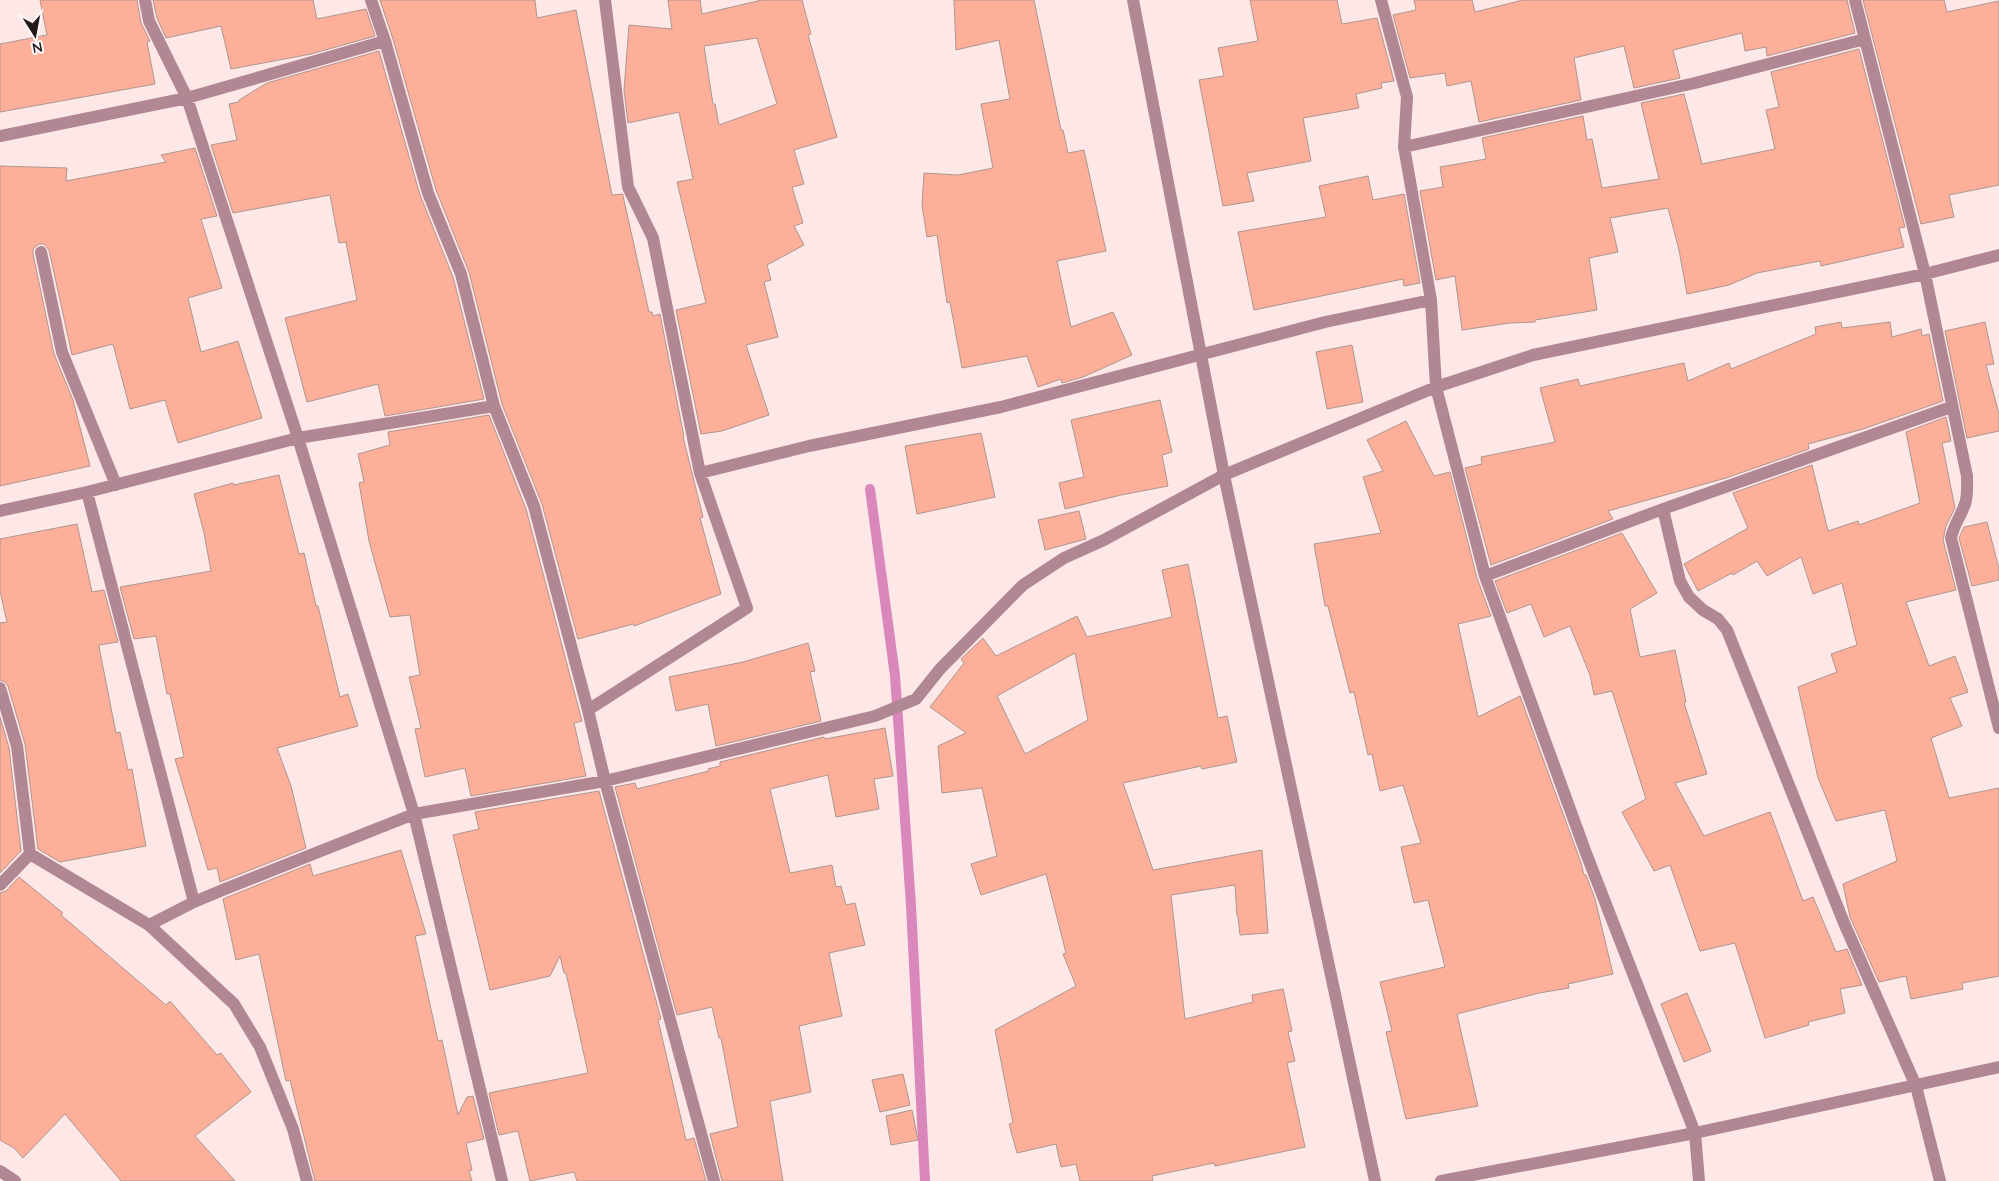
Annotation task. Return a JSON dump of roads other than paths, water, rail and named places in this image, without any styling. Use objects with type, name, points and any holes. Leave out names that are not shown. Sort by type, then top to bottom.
[{"type":"street","points":[[145,0],[149,21],[187,98],[298,438],[414,814],[502,1181]]},
{"type":"street","points":[[371,0],[385,41],[428,193],[461,274],[494,406],[534,506],[605,781],[714,1181]]},
{"type":"street","points":[[588,710],[747,608],[700,474],[653,238],[628,187],[605,0]]},
{"type":"street","points":[[1133,0],[1224,475],[1375,1181]]},
{"type":"street","points":[[1381,0],[1407,97],[1404,147],[1431,300],[1436,387],[1485,576],[1586,853],[1695,1134],[1700,1181]]},
{"type":"street","points":[[1855,0],[1924,274],[1967,476],[1968,492],[1965,505],[1954,524],[1951,538],[1999,728]]},
{"type":"street","points":[[1404,147],[1695,83],[1865,40]]},
{"type":"street","points":[[0,136],[187,98],[385,41]]},
{"type":"street","points":[[41,252],[62,352],[116,485]]},
{"type":"street","points":[[149,925],[194,902],[414,814],[605,781],[875,716],[916,699],[940,670],[1023,585],[1064,558],[1104,540],[1224,475],[1436,387],[1533,355],[1924,274],[1999,255]]},
{"type":"street","points":[[700,474],[809,446],[1001,407],[1325,322],[1431,300]]},
{"type":"street","points":[[0,511],[116,485],[298,438],[494,406]]},
{"type":"street","points":[[1485,576],[1664,509],[1951,407]]},
{"type":"street","points":[[87,492],[194,902]]},
{"type":"street","points":[[1664,509],[1680,581],[1689,597],[1703,610],[1718,619],[1727,630],[1844,923],[1916,1086],[1940,1181]]},
{"type":"street","points":[[0,688],[17,746],[30,854]]},
{"type":"street","points":[[0,885],[30,854]]},
{"type":"street","points":[[30,854],[149,925],[234,1004],[260,1047],[293,1129],[307,1181]]},
{"type":"street","points":[[1441,1181],[1695,1134],[1999,1067]]},
{"type":"waterway","points":[[870,489],[895,676],[911,905],[925,1181]]}]
